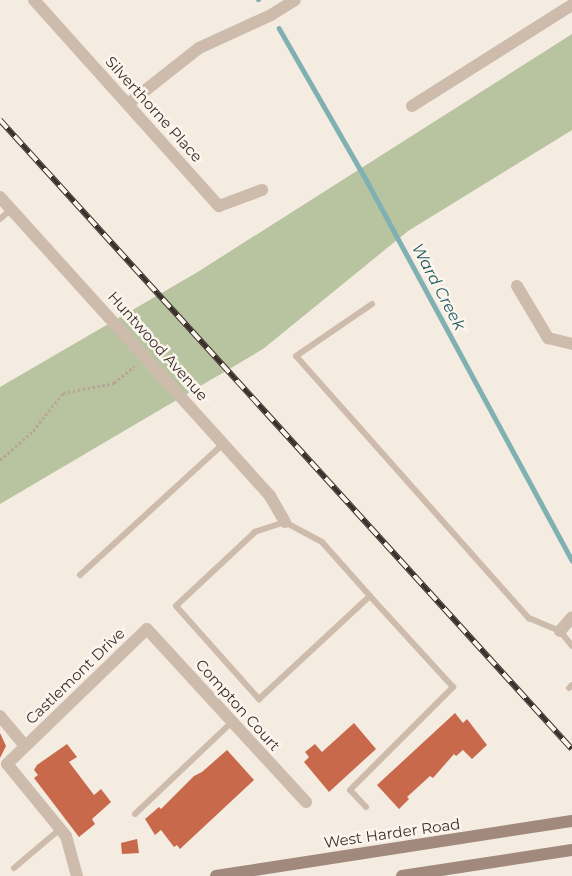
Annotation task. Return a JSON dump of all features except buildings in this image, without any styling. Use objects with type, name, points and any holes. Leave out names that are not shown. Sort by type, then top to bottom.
[{"type":"main road","name":"West Harder Road","points":[[216,876],[252,873],[572,821]]},
{"type":"main road","points":[[402,876],[572,850]]},
{"type":"street","name":"Silverthorne Place","points":[[34,0],[219,206],[262,190]]},
{"type":"street","points":[[128,104],[199,48],[271,15],[295,0]]},
{"type":"street","points":[[412,106],[572,5]]},
{"type":"street","name":"Huntwood Avenue","points":[[0,197],[270,496],[285,522]]},
{"type":"street","points":[[517,286],[548,338],[572,344]]},
{"type":"street","points":[[560,631],[572,617]]},
{"type":"street","name":"Compton Court","points":[[147,629],[306,802]]},
{"type":"street","name":"Castlemont Drive","points":[[4,767],[147,629]]},
{"type":"street","points":[[0,716],[25,746]]},
{"type":"street","points":[[4,767],[60,829],[68,842],[77,876]]},
{"type":"lane","points":[[0,219],[11,209]]},
{"type":"lane","points":[[372,304],[296,356],[529,618],[560,631],[572,646]]},
{"type":"lane","points":[[80,574],[223,444]]},
{"type":"lane","points":[[366,808],[350,790],[453,687],[322,542],[285,522],[256,532],[176,606],[259,698],[370,596]]},
{"type":"lane","points":[[135,814],[232,723]]},
{"type":"lane","points":[[14,868],[60,829]]},
{"type":"path","points":[[0,460],[33,431],[63,393],[114,384],[146,358]]},
{"type":"green space","points":[[572,34],[572,130],[408,231],[263,349],[0,504],[0,387],[196,273]]},
{"type":"waterway","name":"Ward Creek","points":[[279,28],[368,183],[572,560]]},
{"type":"railway","points":[[0,120],[572,749]]}]
